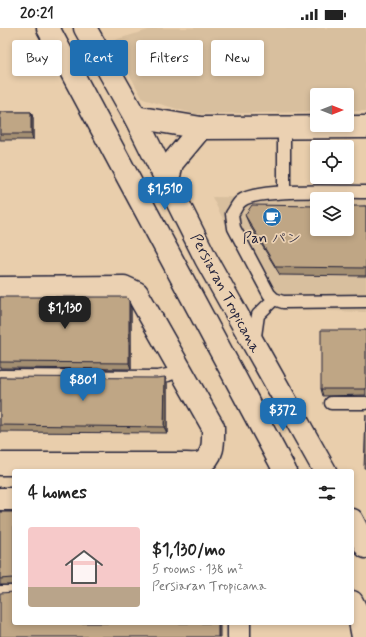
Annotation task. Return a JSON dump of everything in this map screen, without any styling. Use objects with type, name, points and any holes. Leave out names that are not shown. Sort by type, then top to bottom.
[{"type":"main road","points":[[48,28],[284,469]]},
{"type":"main road","name":"Persiaran Tropicana","points":[[91,32],[168,180],[206,259],[324,469]]},
{"type":"main road","points":[[135,117],[201,128],[366,127]]},
{"type":"main road","points":[[168,180],[172,163],[201,128]]},
{"type":"main road","points":[[0,288],[124,287],[137,293],[212,427],[213,444],[210,455],[202,463],[0,464]]},
{"type":"main road","points":[[0,499],[12,499]]},
{"type":"main road","points":[[354,524],[366,547]]},
{"type":"main road","points":[[354,606],[359,616],[363,637]]},
{"type":"main road","points":[[239,625],[239,637]]},
{"type":"lane","points":[[284,128],[284,192]]},
{"type":"lane","points":[[366,192],[284,192],[261,194],[241,201],[232,214],[234,228],[269,294],[274,299],[283,302],[366,301]]},
{"type":"lane","points":[[254,345],[258,315],[274,299]]},
{"type":"lane","points":[[0,376],[158,377],[180,370]]},
{"type":"lane","points":[[330,403],[366,403]]},
{"type":"lane","points":[[0,592],[12,592]]},
{"type":"shaded area","points":[[155,28],[366,28],[366,111],[354,111],[354,88],[310,88],[310,112],[194,114],[143,99],[128,72],[128,40],[114,40]]},
{"type":"shaded area","points":[[212,197],[310,198],[310,236],[354,236],[354,199],[366,199],[366,312],[268,309]]},
{"type":"building","points":[[0,112],[31,112],[31,134],[0,134]]},
{"type":"building","points":[[252,205],[310,206],[310,236],[354,236],[354,206],[366,206],[366,268],[276,267],[245,215]]},
{"type":"building","points":[[0,297],[126,297],[129,301],[129,363],[0,362]]},
{"type":"building","points":[[321,330],[366,330],[366,389],[321,389]]},
{"type":"building","points":[[0,377],[165,377],[164,427],[0,425]]},
{"type":"building","points":[[366,415],[366,468],[364,468]]},
{"type":"building","points":[[0,512],[12,512],[12,578],[0,579]]},
{"type":"building","points":[[12,592],[12,625],[218,625],[218,637],[0,637],[0,593]]},
{"type":"place","name":"Pan パン","points":[[272,217]]}]
